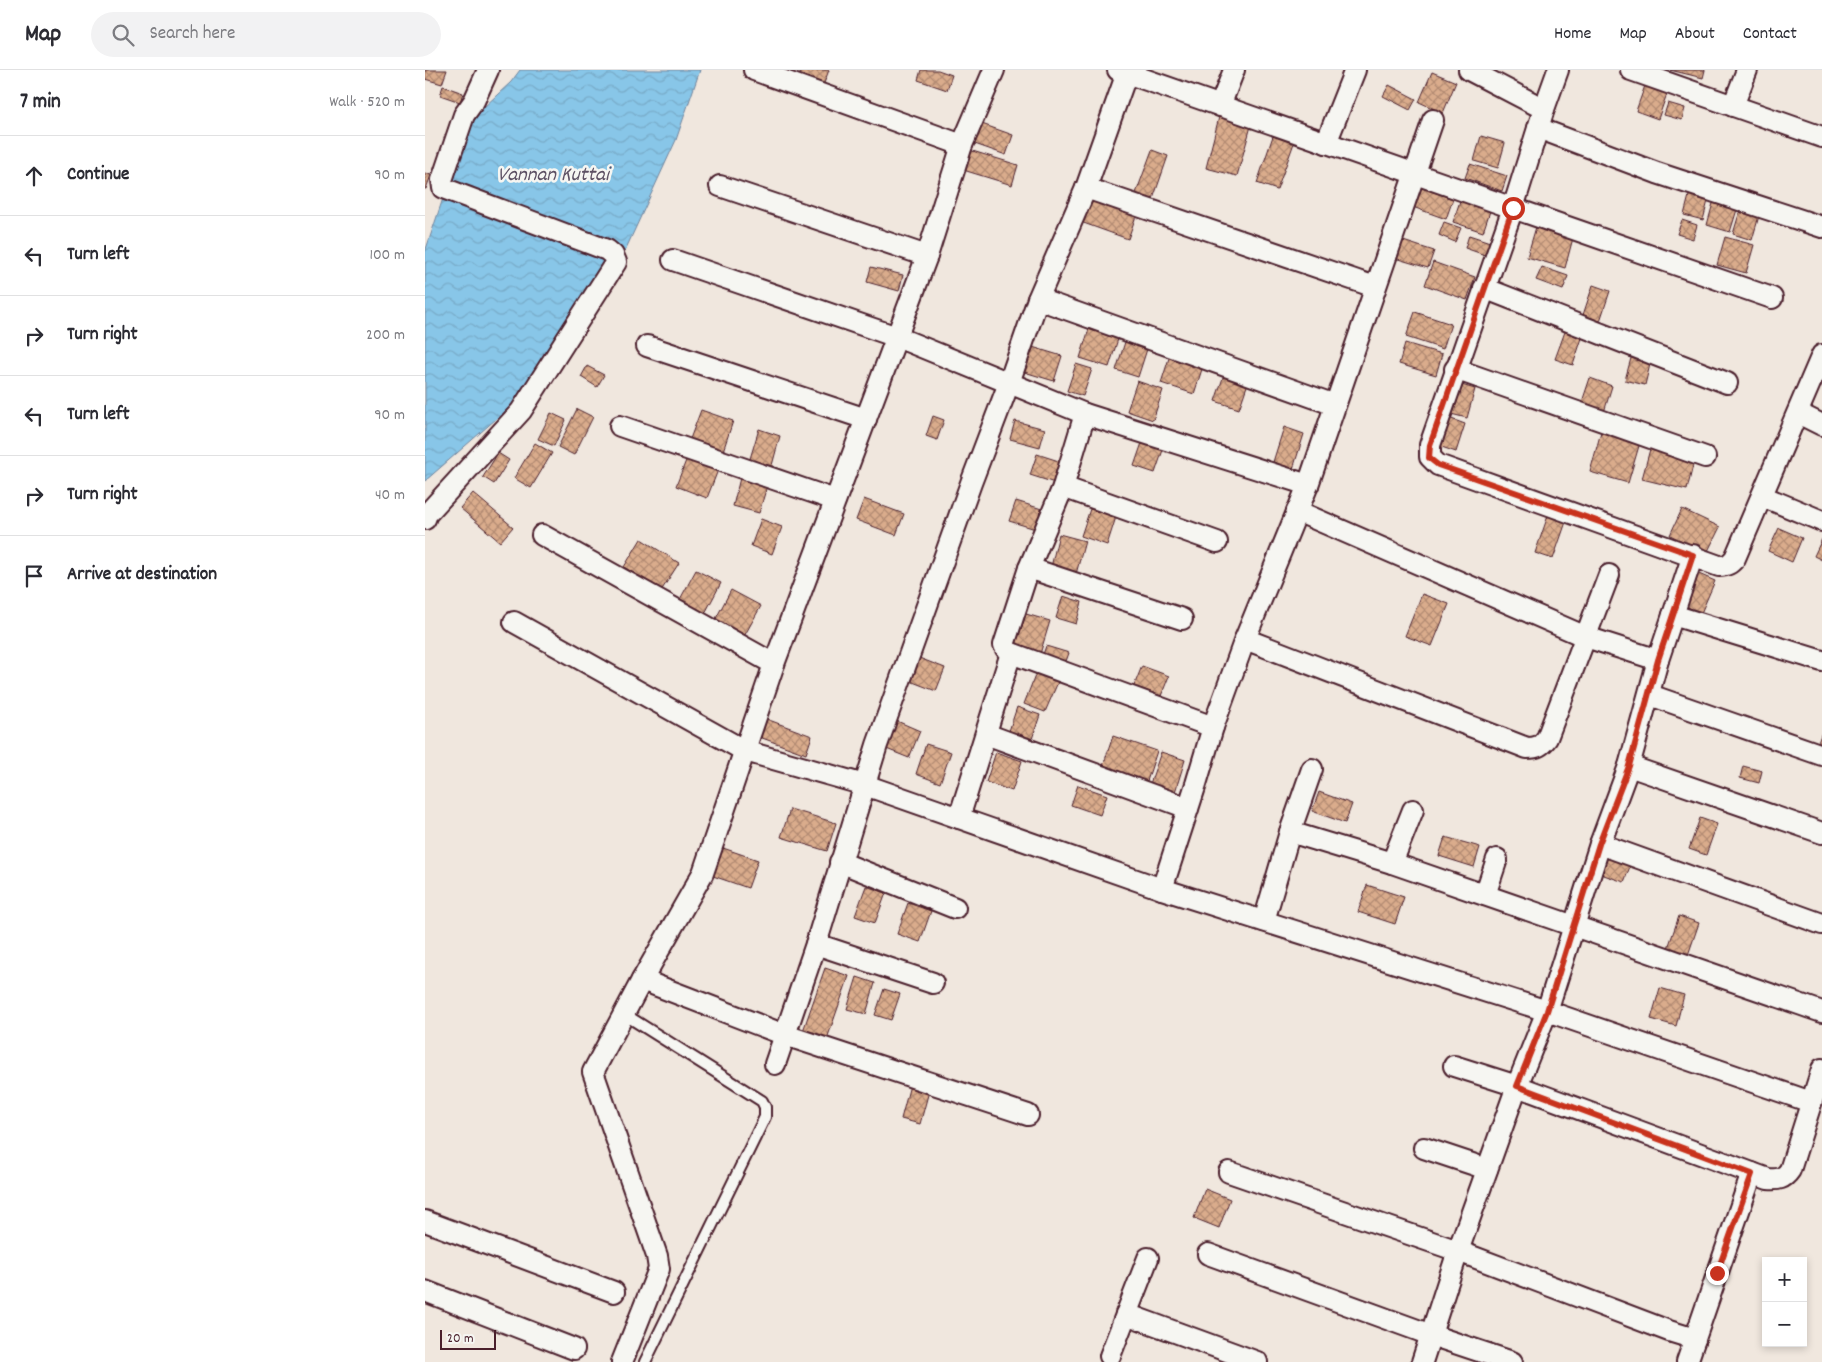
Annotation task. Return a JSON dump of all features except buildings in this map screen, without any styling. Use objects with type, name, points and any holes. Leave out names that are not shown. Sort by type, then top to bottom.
[{"type":"street","points":[[425,519],[427,514],[521,411],[616,262],[613,255],[607,250],[434,190],[442,180],[463,115],[474,101],[488,70]]},
{"type":"street","points":[[754,70],[962,145]]},
{"type":"street","points":[[622,1362],[659,1269],[657,1256],[593,1072],[642,980],[703,873],[774,664],[927,256],[962,145],[994,70]]},
{"type":"street","points":[[1220,106],[1234,70]]},
{"type":"street","points":[[1326,143],[1355,70]]},
{"type":"street","points":[[1469,70],[1544,109]]},
{"type":"street","points":[[1558,70],[1513,208],[1455,369],[1430,445],[1429,458],[1438,465],[1693,555],[1719,566],[1725,566],[1731,564],[1735,558],[1822,355]]},
{"type":"street","points":[[1631,70],[1654,74],[1733,106],[1820,130]]},
{"type":"street","points":[[1733,106],[1747,70]]},
{"type":"street","points":[[775,1064],[816,944],[877,745],[1038,299],[1086,188],[1124,71],[1772,298]]},
{"type":"street","points":[[1162,889],[1213,727],[1245,640],[1308,485],[1433,120]]},
{"type":"street","points":[[1539,128],[1657,173],[1822,227]]},
{"type":"street","points":[[720,186],[927,256]]},
{"type":"street","points":[[1086,188],[1375,288]]},
{"type":"street","points":[[673,260],[897,337],[1085,414],[1308,485]]},
{"type":"street","points":[[1484,288],[1727,383]]},
{"type":"street","points":[[1038,299],[1335,405]]},
{"type":"street","points":[[647,346],[866,419]]},
{"type":"street","points":[[1455,369],[1705,457]]},
{"type":"street","points":[[1798,413],[1822,425]]},
{"type":"street","points":[[1085,414],[1063,487],[1029,568],[1004,640],[1004,645],[1011,653],[1213,727]]},
{"type":"street","points":[[621,426],[835,500]]},
{"type":"street","points":[[1063,487],[1217,542]]},
{"type":"street","points":[[1763,496],[1822,521]]},
{"type":"street","points":[[1297,511],[1586,637],[1658,660]]},
{"type":"street","points":[[542,534],[774,664]]},
{"type":"street","points":[[1422,1362],[1487,1169],[1547,1011],[1599,844],[1629,766],[1658,660],[1693,555]]},
{"type":"street","points":[[1029,568],[1182,619]]},
{"type":"street","points":[[1245,640],[1527,748],[1537,748],[1547,738],[1609,575]]},
{"type":"street","points":[[1673,615],[1822,661]]},
{"type":"street","points":[[514,622],[745,751],[865,785],[1162,889],[1547,1011],[1811,1102]]},
{"type":"street","points":[[959,818],[1011,653]]},
{"type":"street","points":[[1650,694],[1822,755]]},
{"type":"street","points":[[986,734],[1188,808]]},
{"type":"street","points":[[1629,766],[1822,833]]},
{"type":"street","points":[[1264,921],[1311,769]]},
{"type":"street","points":[[1392,863],[1413,810]]},
{"type":"street","points":[[1290,832],[1392,863],[1822,1012]]},
{"type":"street","points":[[1599,844],[1822,924]]},
{"type":"street","points":[[1485,895],[1497,859]]},
{"type":"street","points":[[840,862],[955,908]]},
{"type":"street","points":[[816,944],[933,983]]},
{"type":"street","points":[[642,980],[785,1035],[1028,1115]]},
{"type":"street","points":[[1454,1066],[1517,1086],[1752,1174],[1777,1180],[1787,1174],[1822,1069]]},
{"type":"street","points":[[1424,1148],[1487,1169]]},
{"type":"street","points":[[1229,1172],[1458,1251],[1669,1331],[1695,1339]]},
{"type":"street","points":[[1687,1362],[1752,1174]]},
{"type":"street","points":[[425,1221],[614,1292]]},
{"type":"street","points":[[1209,1254],[1431,1335],[1512,1362]]},
{"type":"street","points":[[1110,1356],[1148,1258]]},
{"type":"street","points":[[425,1292],[574,1349]]},
{"type":"street","points":[[1127,1314],[1224,1356],[1257,1362]]},
{"type":"lane","points":[[624,1014],[762,1101],[765,1107],[765,1117],[645,1362]]},
{"type":"water","name":"Vannan Kuttai","points":[[520,70],[700,70],[676,140],[612,279],[559,364],[425,481],[425,252],[469,121],[511,82]]},
{"type":"route","points":[[1513,208],[1455,369],[1430,445],[1429,458],[1438,465],[1693,555],[1658,660],[1629,766],[1599,844],[1547,1011],[1517,1086],[1752,1174],[1717,1273]]}]
